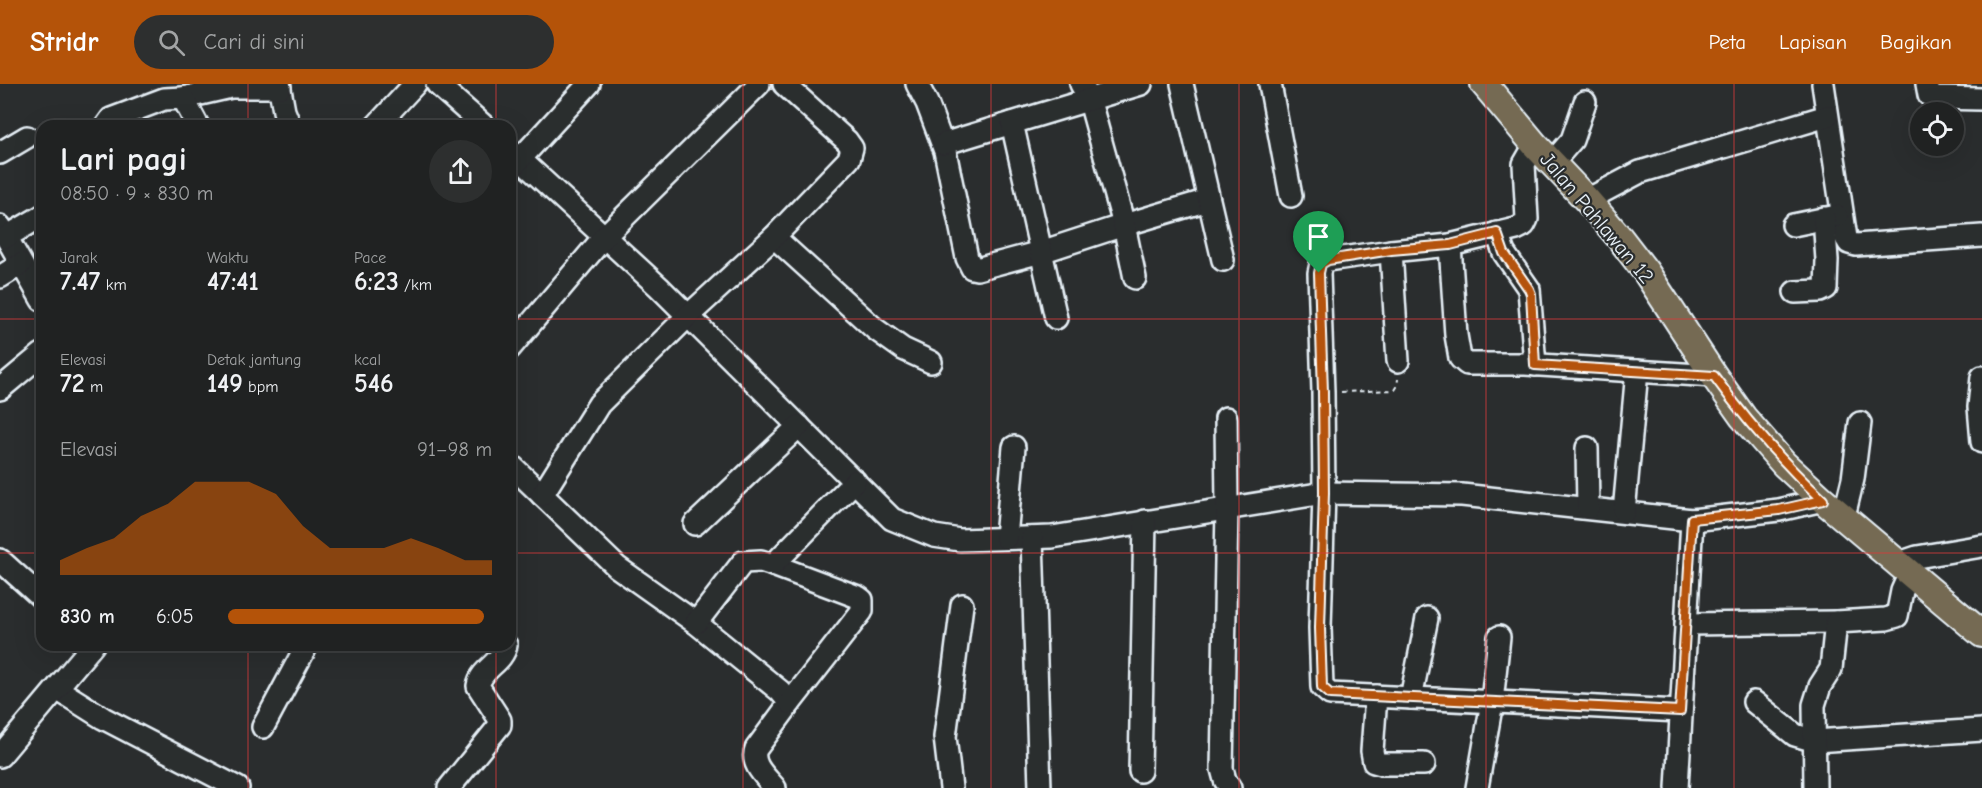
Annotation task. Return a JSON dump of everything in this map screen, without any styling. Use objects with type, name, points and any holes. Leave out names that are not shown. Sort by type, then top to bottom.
[{"type":"main road","name":"Jalan Pahlawan 12","points":[[1484,84],[1535,145],[1587,200],[1646,272],[1743,417],[1784,464],[1823,500],[1980,630]]},
{"type":"street","points":[[382,120],[416,84]]},
{"type":"street","points":[[437,84],[477,120]]},
{"type":"street","points":[[516,156],[589,84]]},
{"type":"street","points":[[516,341],[604,237],[759,84]]},
{"type":"street","points":[[542,495],[599,404],[688,316],[774,237],[849,159],[852,148],[847,141],[784,84]]},
{"type":"street","points":[[917,84],[927,103],[942,144],[972,268],[977,269],[1041,252],[1208,200]]},
{"type":"street","points":[[942,144],[1012,123],[1085,91],[1141,84]]},
{"type":"street","points":[[1182,84],[1223,260]]},
{"type":"street","points":[[1270,84],[1291,196]]},
{"type":"street","points":[[1795,292],[1820,291],[1826,288],[1833,217],[1823,84]]},
{"type":"street","points":[[1927,84],[1929,95],[1936,98],[1982,99]]},
{"type":"street","points":[[110,120],[170,94],[231,87],[279,85],[288,120]]},
{"type":"street","points":[[1085,91],[1124,225],[1135,278]]},
{"type":"street","points":[[170,94],[193,120]]},
{"type":"street","points":[[1552,163],[1572,140],[1585,102]]},
{"type":"street","points":[[1587,200],[1640,172],[1827,116]]},
{"type":"street","points":[[1012,123],[1056,318]]},
{"type":"street","points":[[0,153],[27,137]]},
{"type":"street","points":[[1535,145],[1524,164],[1527,219],[1524,225],[1450,245],[1391,250],[1328,260],[1321,264],[1319,273],[1324,493],[1320,628],[1322,687],[1330,694],[1680,711]]},
{"type":"street","points":[[516,162],[604,237],[688,316],[892,519],[934,536],[960,540],[1052,537],[1324,493],[1461,495],[1692,519],[1779,510],[1823,500]]},
{"type":"street","points":[[1793,225],[1833,217]]},
{"type":"street","points":[[1833,217],[1853,245],[1982,236]]},
{"type":"street","points":[[36,218],[3,232],[36,288]]},
{"type":"street","points":[[1497,233],[1504,253],[1526,283],[1531,294],[1535,365]]},
{"type":"street","points":[[774,237],[874,329],[903,349],[931,362]]},
{"type":"street","points":[[1450,245],[1456,335],[1461,361],[1470,365],[1535,365],[1714,376]]},
{"type":"street","points":[[1391,250],[1398,361]]},
{"type":"street","points":[[0,277],[21,264]]},
{"type":"street","points":[[0,389],[36,359]]},
{"type":"street","points":[[1624,512],[1637,371]]},
{"type":"street","points":[[1982,377],[1978,407],[1982,442]]},
{"type":"street","points":[[1226,418],[1227,508],[1222,769],[1230,788]]},
{"type":"street","points":[[1844,516],[1853,479],[1860,423]]},
{"type":"street","points":[[695,524],[800,426]]},
{"type":"street","points":[[1005,538],[1014,447]]},
{"type":"street","points":[[1587,448],[1588,508]]},
{"type":"street","points":[[516,470],[617,567],[696,623],[780,691],[790,703]]},
{"type":"street","points":[[773,565],[855,481]]},
{"type":"street","points":[[1677,788],[1692,519]]},
{"type":"street","points":[[1140,771],[1145,521]]},
{"type":"street","points":[[1032,538],[1040,788]]},
{"type":"street","points":[[1686,624],[1886,620],[1897,616],[1905,568],[1917,557],[1982,546]]},
{"type":"street","points":[[696,623],[743,562],[761,561],[862,600],[861,611],[756,749],[753,756],[755,763],[775,788]]},
{"type":"street","points":[[2,565],[36,593]]},
{"type":"street","points":[[951,788],[945,737],[962,604]]},
{"type":"street","points":[[1411,698],[1427,618]]},
{"type":"street","points":[[1815,788],[1816,696],[1832,669],[1836,622]]},
{"type":"street","points":[[1476,788],[1492,702],[1499,638]]},
{"type":"street","points":[[0,756],[88,651]]},
{"type":"street","points":[[263,727],[304,651]]},
{"type":"street","points":[[449,788],[500,725],[500,718],[479,691],[479,682],[504,651]]},
{"type":"street","points":[[57,689],[205,781],[238,788]]},
{"type":"street","points":[[1376,696],[1372,752],[1374,762],[1424,764]]},
{"type":"street","points":[[1754,702],[1795,735],[1815,741],[1982,730]]},
{"type":"path","points":[[1323,392],[1395,390],[1398,361]]},
{"type":"route","points":[[1497,233],[1504,253],[1531,294],[1535,365],[1714,376],[1743,417],[1784,464],[1823,500],[1779,510],[1692,519],[1680,711],[1330,694],[1322,687],[1320,628],[1324,493],[1319,273],[1321,264],[1328,260],[1391,250],[1450,245],[1497,233]]}]
